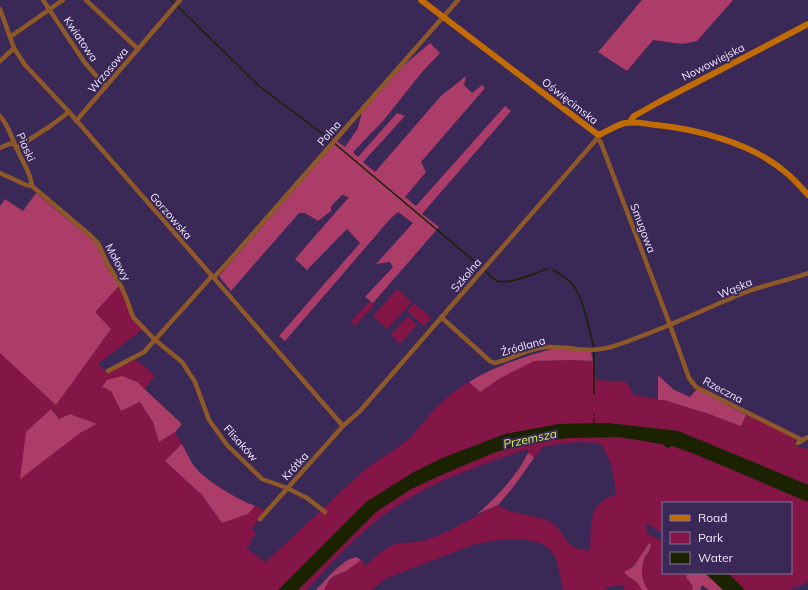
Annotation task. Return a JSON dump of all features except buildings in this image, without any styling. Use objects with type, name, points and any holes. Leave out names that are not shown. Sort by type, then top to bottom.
[{"type":"street","name":"Kwiatowa","points":[[43,0],[85,63],[106,87]]},
{"type":"street","points":[[10,36],[63,0]]},
{"type":"street","name":"Wrzosowa","points":[[76,121],[138,48],[86,0]]},
{"type":"street","points":[[138,48],[180,0]]},
{"type":"street","name":"Oświęcimska","points":[[421,0],[599,136],[619,125],[630,122],[664,126],[710,135],[742,147],[784,170],[808,195]]},
{"type":"street","name":"Polna","points":[[108,371],[142,354],[229,261],[458,0]]},
{"type":"street","name":"Gorzowska","points":[[0,9],[14,48],[25,65],[69,112],[343,426]]},
{"type":"street","name":"Nowowiejska","points":[[630,122],[634,116],[659,102],[808,24]]},
{"type":"street","points":[[0,61],[14,48]]},
{"type":"street","points":[[0,148],[9,144],[15,146],[49,127],[69,112]]},
{"type":"street","name":"Piaski","points":[[0,116],[8,127],[15,146],[31,179],[32,186]]},
{"type":"street","name":"Szkolna","points":[[343,426],[360,411],[599,136]]},
{"type":"street","name":"Smugowa","points":[[599,136],[670,325]]},
{"type":"street","points":[[0,173],[26,185],[32,186]]},
{"type":"street","name":"Mołowy","points":[[32,186],[98,243],[127,300],[133,317],[155,340]]},
{"type":"street","name":"Wąska","points":[[670,325],[765,285],[808,273]]},
{"type":"street","name":"Źródlana","points":[[441,317],[490,360],[496,363],[520,354],[546,347],[568,348],[582,351],[611,347],[670,325]]},
{"type":"street","name":"Rzeczna","points":[[670,325],[689,378],[696,387],[800,441],[808,437]]},
{"type":"street","name":"Flisaków","points":[[155,340],[182,362],[195,382],[209,420],[227,445],[262,479],[287,488],[307,498],[325,512]]},
{"type":"street","name":"Krótka","points":[[260,519],[343,426]]},
{"type":"green space","points":[[119,286],[124,295],[131,318],[143,329],[98,364],[106,372],[136,360],[155,376],[144,390],[137,382],[111,391],[121,411],[140,401],[153,422],[159,442],[175,432],[182,444],[165,461],[202,495],[222,523],[248,514],[255,506],[265,510],[252,529],[256,533],[247,549],[266,562],[364,470],[408,440],[433,411],[453,392],[469,382],[480,392],[499,379],[534,361],[593,361],[596,380],[626,382],[634,395],[664,400],[741,425],[746,415],[796,438],[794,442],[798,447],[808,449],[808,485],[678,431],[607,423],[559,424],[505,434],[440,459],[414,472],[366,502],[278,590],[0,590],[0,353],[56,404],[111,329],[95,312]],"holes":[[[52,409],[59,419],[70,414],[97,424],[80,433],[26,432]]]},
{"type":"green space","points":[[397,289],[412,302],[387,329],[373,316]]},
{"type":"green space","points":[[370,301],[374,305],[355,326],[350,322]]},
{"type":"green space","points":[[414,303],[431,318],[424,326],[407,311]]},
{"type":"green space","points":[[408,316],[417,325],[400,344],[391,335]]},
{"type":"green space","points":[[619,437],[662,444],[668,448],[672,446],[695,454],[808,502],[808,582],[789,590],[745,590],[729,574],[792,574],[792,502],[662,502],[662,533],[646,523],[647,533],[662,540],[662,574],[688,574],[686,577],[693,586],[692,590],[648,590],[642,573],[645,556],[651,545],[648,544],[636,563],[629,569],[630,578],[638,582],[642,590],[622,590],[625,585],[605,587],[607,590],[563,590],[558,565],[552,552],[545,546],[536,542],[513,539],[470,546],[387,578],[371,590],[324,590],[329,580],[346,571],[361,560],[366,566],[374,558],[391,546],[401,543],[420,542],[435,537],[498,505],[508,510],[553,523],[572,546],[590,551],[591,524],[595,510],[606,499],[616,495],[610,461],[603,448],[599,443],[576,442],[545,446],[534,458],[528,453],[528,449],[477,467],[443,481],[411,497],[371,525],[339,556],[308,588],[308,590],[298,590],[376,512],[411,489],[493,453],[530,442],[569,438]]},
{"type":"shaded area","points":[[642,0],[733,0],[697,41],[682,44],[653,40],[627,71],[598,52]]},
{"type":"shaded area","points":[[430,43],[440,53],[422,72],[383,121],[353,152],[358,157],[397,113],[405,116],[363,162],[375,172],[441,96],[466,76],[464,85],[472,93],[482,85],[485,88],[421,162],[426,172],[405,197],[416,206],[505,106],[511,111],[422,214],[439,227],[373,303],[365,297],[393,267],[390,262],[376,264],[413,223],[398,212],[390,219],[285,341],[279,336],[360,243],[347,229],[307,270],[295,259],[349,197],[342,195],[331,206],[331,211],[318,221],[305,213],[299,213],[231,291],[219,276],[337,141],[345,147],[358,128],[362,112],[403,66]]},
{"type":"shaded area","points":[[36,193],[97,244],[104,262],[119,286],[95,312],[111,329],[56,405],[0,353],[0,206],[5,199],[23,211]]},
{"type":"shaded area","points":[[556,348],[591,352],[593,361],[534,361],[499,379],[480,392],[469,382],[500,366]]},
{"type":"shaded area","points":[[658,375],[674,390],[690,397],[697,389],[746,415],[741,426],[709,414],[664,400],[658,400]]},
{"type":"shaded area","points":[[122,376],[137,382],[182,424],[175,432],[159,442],[153,422],[140,402],[121,411],[111,391],[102,387],[107,380]]},
{"type":"shaded area","points":[[51,409],[59,419],[70,414],[97,424],[80,433],[20,479],[26,432]]},
{"type":"shaded area","points":[[182,444],[194,466],[206,478],[231,494],[255,506],[248,514],[222,523],[202,495],[165,461]]},
{"type":"shaded area","points":[[528,453],[534,458],[514,486],[498,505],[477,514],[506,486]]},
{"type":"shaded area","points":[[649,543],[651,545],[645,556],[642,569],[642,577],[648,590],[642,590],[638,583],[624,572],[634,566]]},
{"type":"shaded area","points":[[356,557],[361,560],[346,571],[329,580],[324,590],[316,590],[339,566]]},
{"type":"shaded area","points":[[688,574],[706,574],[723,590],[709,590],[702,585],[700,590],[692,590],[693,586],[686,577]]},
{"type":"water","name":"Przemsza","points":[[607,423],[678,431],[808,485],[808,502],[695,454],[672,446],[668,448],[662,444],[619,437],[569,438],[530,442],[493,453],[411,489],[376,512],[298,590],[278,590],[366,502],[414,472],[440,459],[505,434],[559,424]]},
{"type":"water","points":[[706,574],[729,574],[745,590],[723,590]]},
{"type":"waterway","points":[[171,0],[259,86],[331,140]]},
{"type":"waterway","points":[[334,143],[480,266]]},
{"type":"waterway","points":[[485,271],[497,281],[502,282],[529,276],[547,269]]},
{"type":"waterway","points":[[553,270],[569,281],[577,291],[594,348]]},
{"type":"waterway","points":[[594,352],[594,394]]},
{"type":"waterway","points":[[594,419],[594,425]]}]
